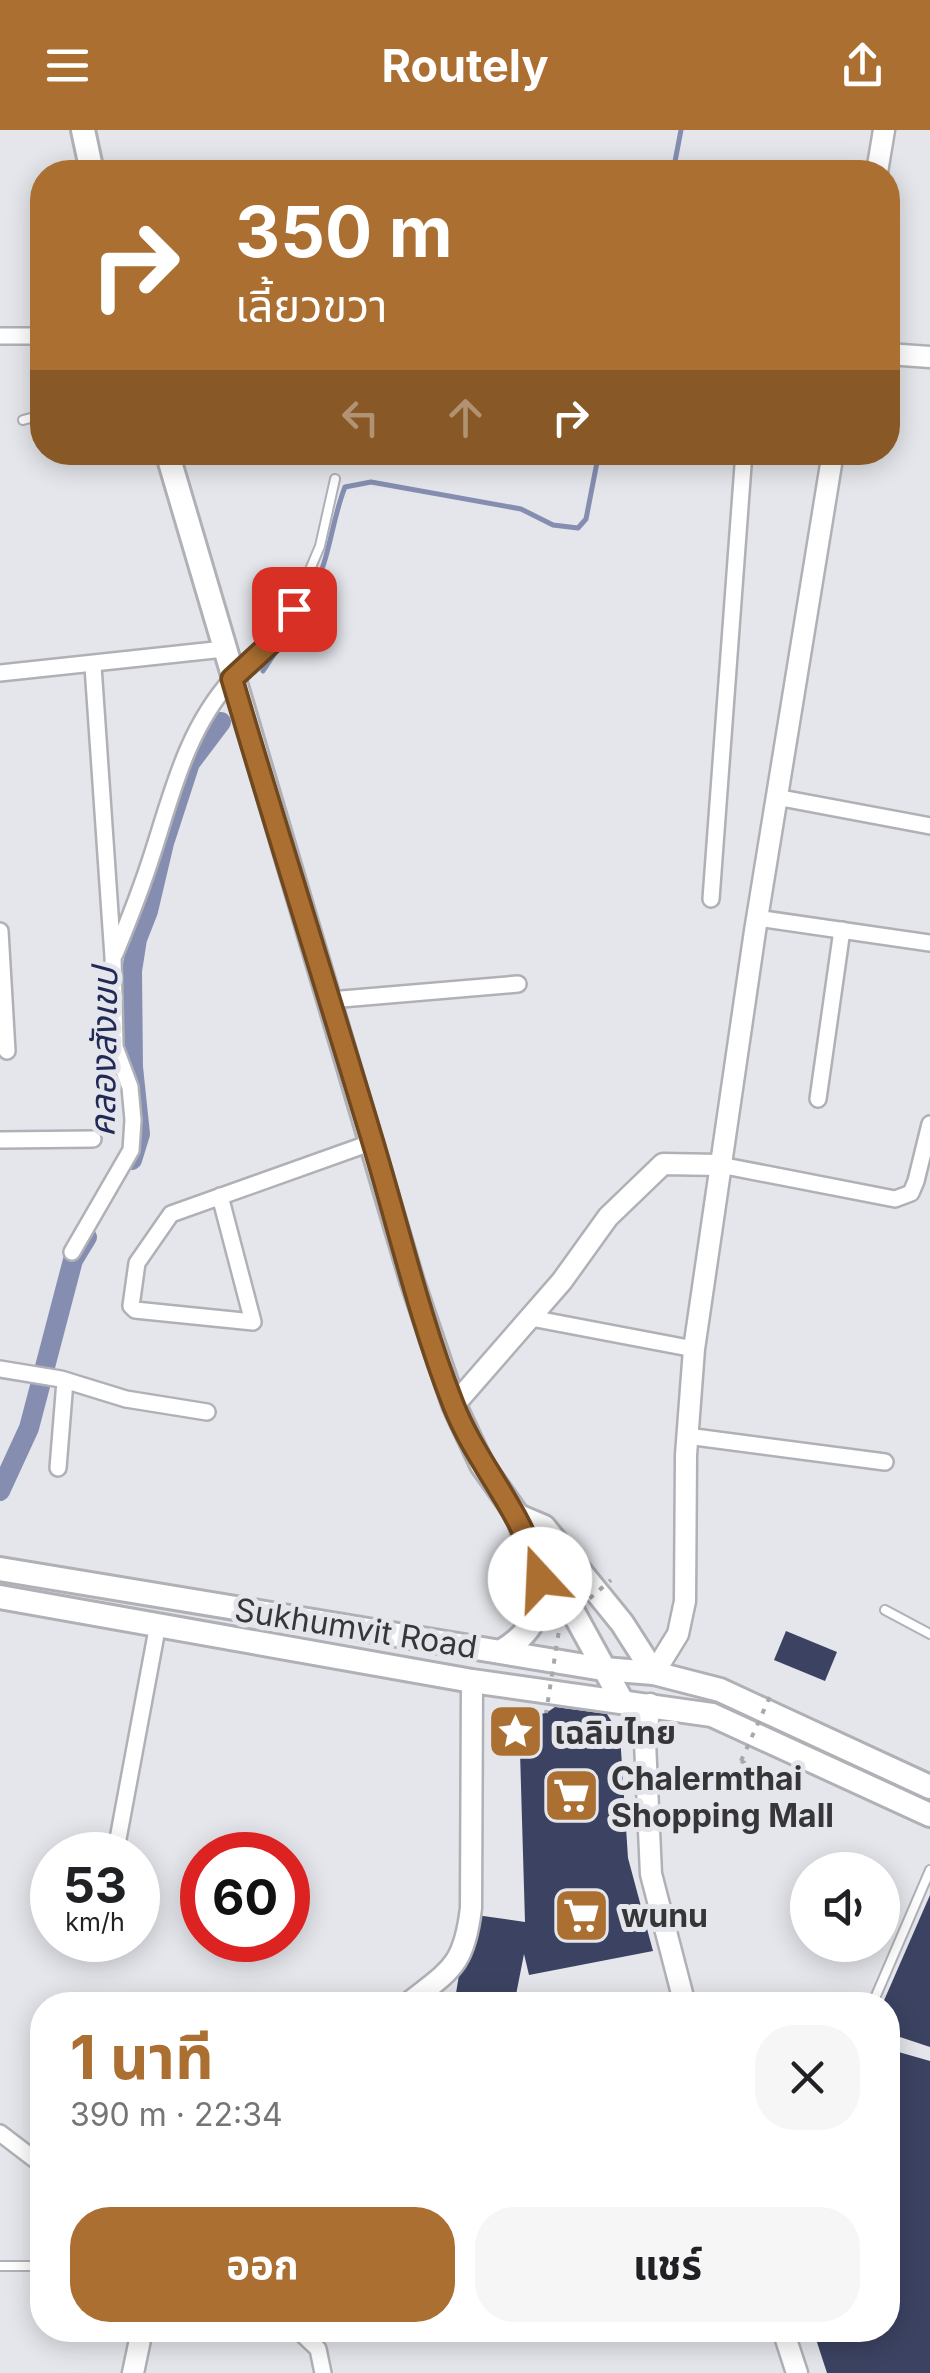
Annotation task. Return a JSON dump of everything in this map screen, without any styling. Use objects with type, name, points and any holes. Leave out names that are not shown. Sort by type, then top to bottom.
[{"type":"main road","points":[[83,130],[89,160]]},
{"type":"main road","points":[[171,465],[412,1281],[454,1406],[482,1465],[518,1516],[526,1542],[566,1599],[622,1701]]},
{"type":"main road","points":[[518,1516],[544,1527],[622,1622],[654,1672],[650,1704]]},
{"type":"main road","points":[[502,1651],[528,1632],[534,1619],[540,1592],[535,1556]]},
{"type":"main road","name":"Sukhumvit Road","points":[[0,1569],[603,1669],[654,1672],[720,1690],[930,1787]]},
{"type":"main road","name":"Sukhumvit Road","points":[[0,1597],[472,1681],[712,1715],[930,1815]]},
{"type":"street","points":[[879,160],[884,130]]},
{"type":"street","points":[[0,336],[30,336]]},
{"type":"street","points":[[900,355],[930,357]]},
{"type":"street","points":[[711,898],[743,465]]},
{"type":"street","points":[[654,1672],[678,1634],[685,1601],[687,1436],[694,1350],[757,918],[830,465]]},
{"type":"street","points":[[0,674],[224,648]]},
{"type":"street","points":[[72,1252],[131,1150],[130,1087],[115,1046],[114,958],[94,666]]},
{"type":"street","points":[[114,958],[188,744],[211,703],[232,679]]},
{"type":"street","points":[[776,797],[930,826]]},
{"type":"street","points":[[757,918],[930,943]]},
{"type":"street","points":[[0,930],[7,1051]]},
{"type":"street","points":[[818,1100],[842,930]]},
{"type":"street","points":[[330,1000],[518,984]]},
{"type":"street","points":[[454,1406],[531,1318],[608,1217],[663,1164],[720,1165],[896,1199],[911,1192],[916,1181],[930,1124]]},
{"type":"street","points":[[0,1140],[92,1139]]},
{"type":"street","points":[[220,1196],[253,1322],[135,1310],[130,1306],[137,1263],[171,1214],[220,1196],[373,1142]]},
{"type":"street","points":[[531,1318],[694,1350]]},
{"type":"street","points":[[0,1369],[63,1380],[126,1400],[207,1412]]},
{"type":"street","points":[[58,1468],[63,1380]]},
{"type":"street","points":[[687,1436],[885,1462]]},
{"type":"street","points":[[119,1832],[158,1624]]},
{"type":"street","points":[[422,1992],[451,1969],[467,1944],[471,1908],[472,1681]]},
{"type":"street","points":[[650,1704],[645,1742],[651,1874],[682,1992]]},
{"type":"street","points":[[0,2133],[30,2156]]},
{"type":"street","points":[[133,2373],[139,2342]]},
{"type":"street","points":[[310,2342],[318,2350],[323,2373]]},
{"type":"street","points":[[786,2342],[797,2373]]},
{"type":"lane","points":[[23,420],[30,418]]},
{"type":"lane","points":[[232,679],[284,631],[320,546],[336,479]]},
{"type":"lane","points":[[885,1610],[930,1634]]},
{"type":"lane","points":[[878,1992],[930,1870]]},
{"type":"lane","points":[[0,2266],[30,2266]]},
{"type":"path","points":[[546,1713],[560,1624],[611,1580]]},
{"type":"path","points":[[512,1598],[560,1624]]},
{"type":"path","points":[[753,1766],[741,1761],[772,1692]]},
{"type":"building","points":[[786,1631],[837,1652],[825,1681],[774,1660]]},
{"type":"building","name":"Chalermthai Shopping Mall","points":[[555,1707],[607,1714],[620,1735],[628,1858],[653,1951],[529,1975],[524,1954],[517,1992],[456,1992],[462,1957],[470,1958],[476,1915],[525,1922],[519,1718],[546,1713]]},
{"type":"building","points":[[930,1895],[930,2047],[900,2037],[900,1992],[888,1992]]},
{"type":"building","points":[[900,2052],[930,2061],[930,2373],[827,2373],[817,2342],[900,2342]]},
{"type":"waterway","points":[[675,160],[681,130]]},
{"type":"waterway","points":[[263,671],[319,577],[345,487],[371,482],[521,509],[553,525],[578,528],[586,519],[596,465]]},
{"type":"waterway","name":"คลองสังเขป","points":[[132,1160],[140,1134],[133,1067],[132,971],[137,939],[190,763],[221,722]]},
{"type":"waterway","name":"คลองสังเขป","points":[[0,1491],[29,1428],[73,1260],[87,1237]]},
{"type":"place","name":"เฉลิมไทย","points":[[515,1732]]},
{"type":"place","name":"Chalermthai Shopping Mall","points":[[572,1796]]},
{"type":"place","name":"wunu","points":[[582,1915]]},
{"type":"route","points":[[294,609],[284,631],[232,679],[412,1281],[454,1406],[482,1465],[518,1516],[540,1579]]}]
